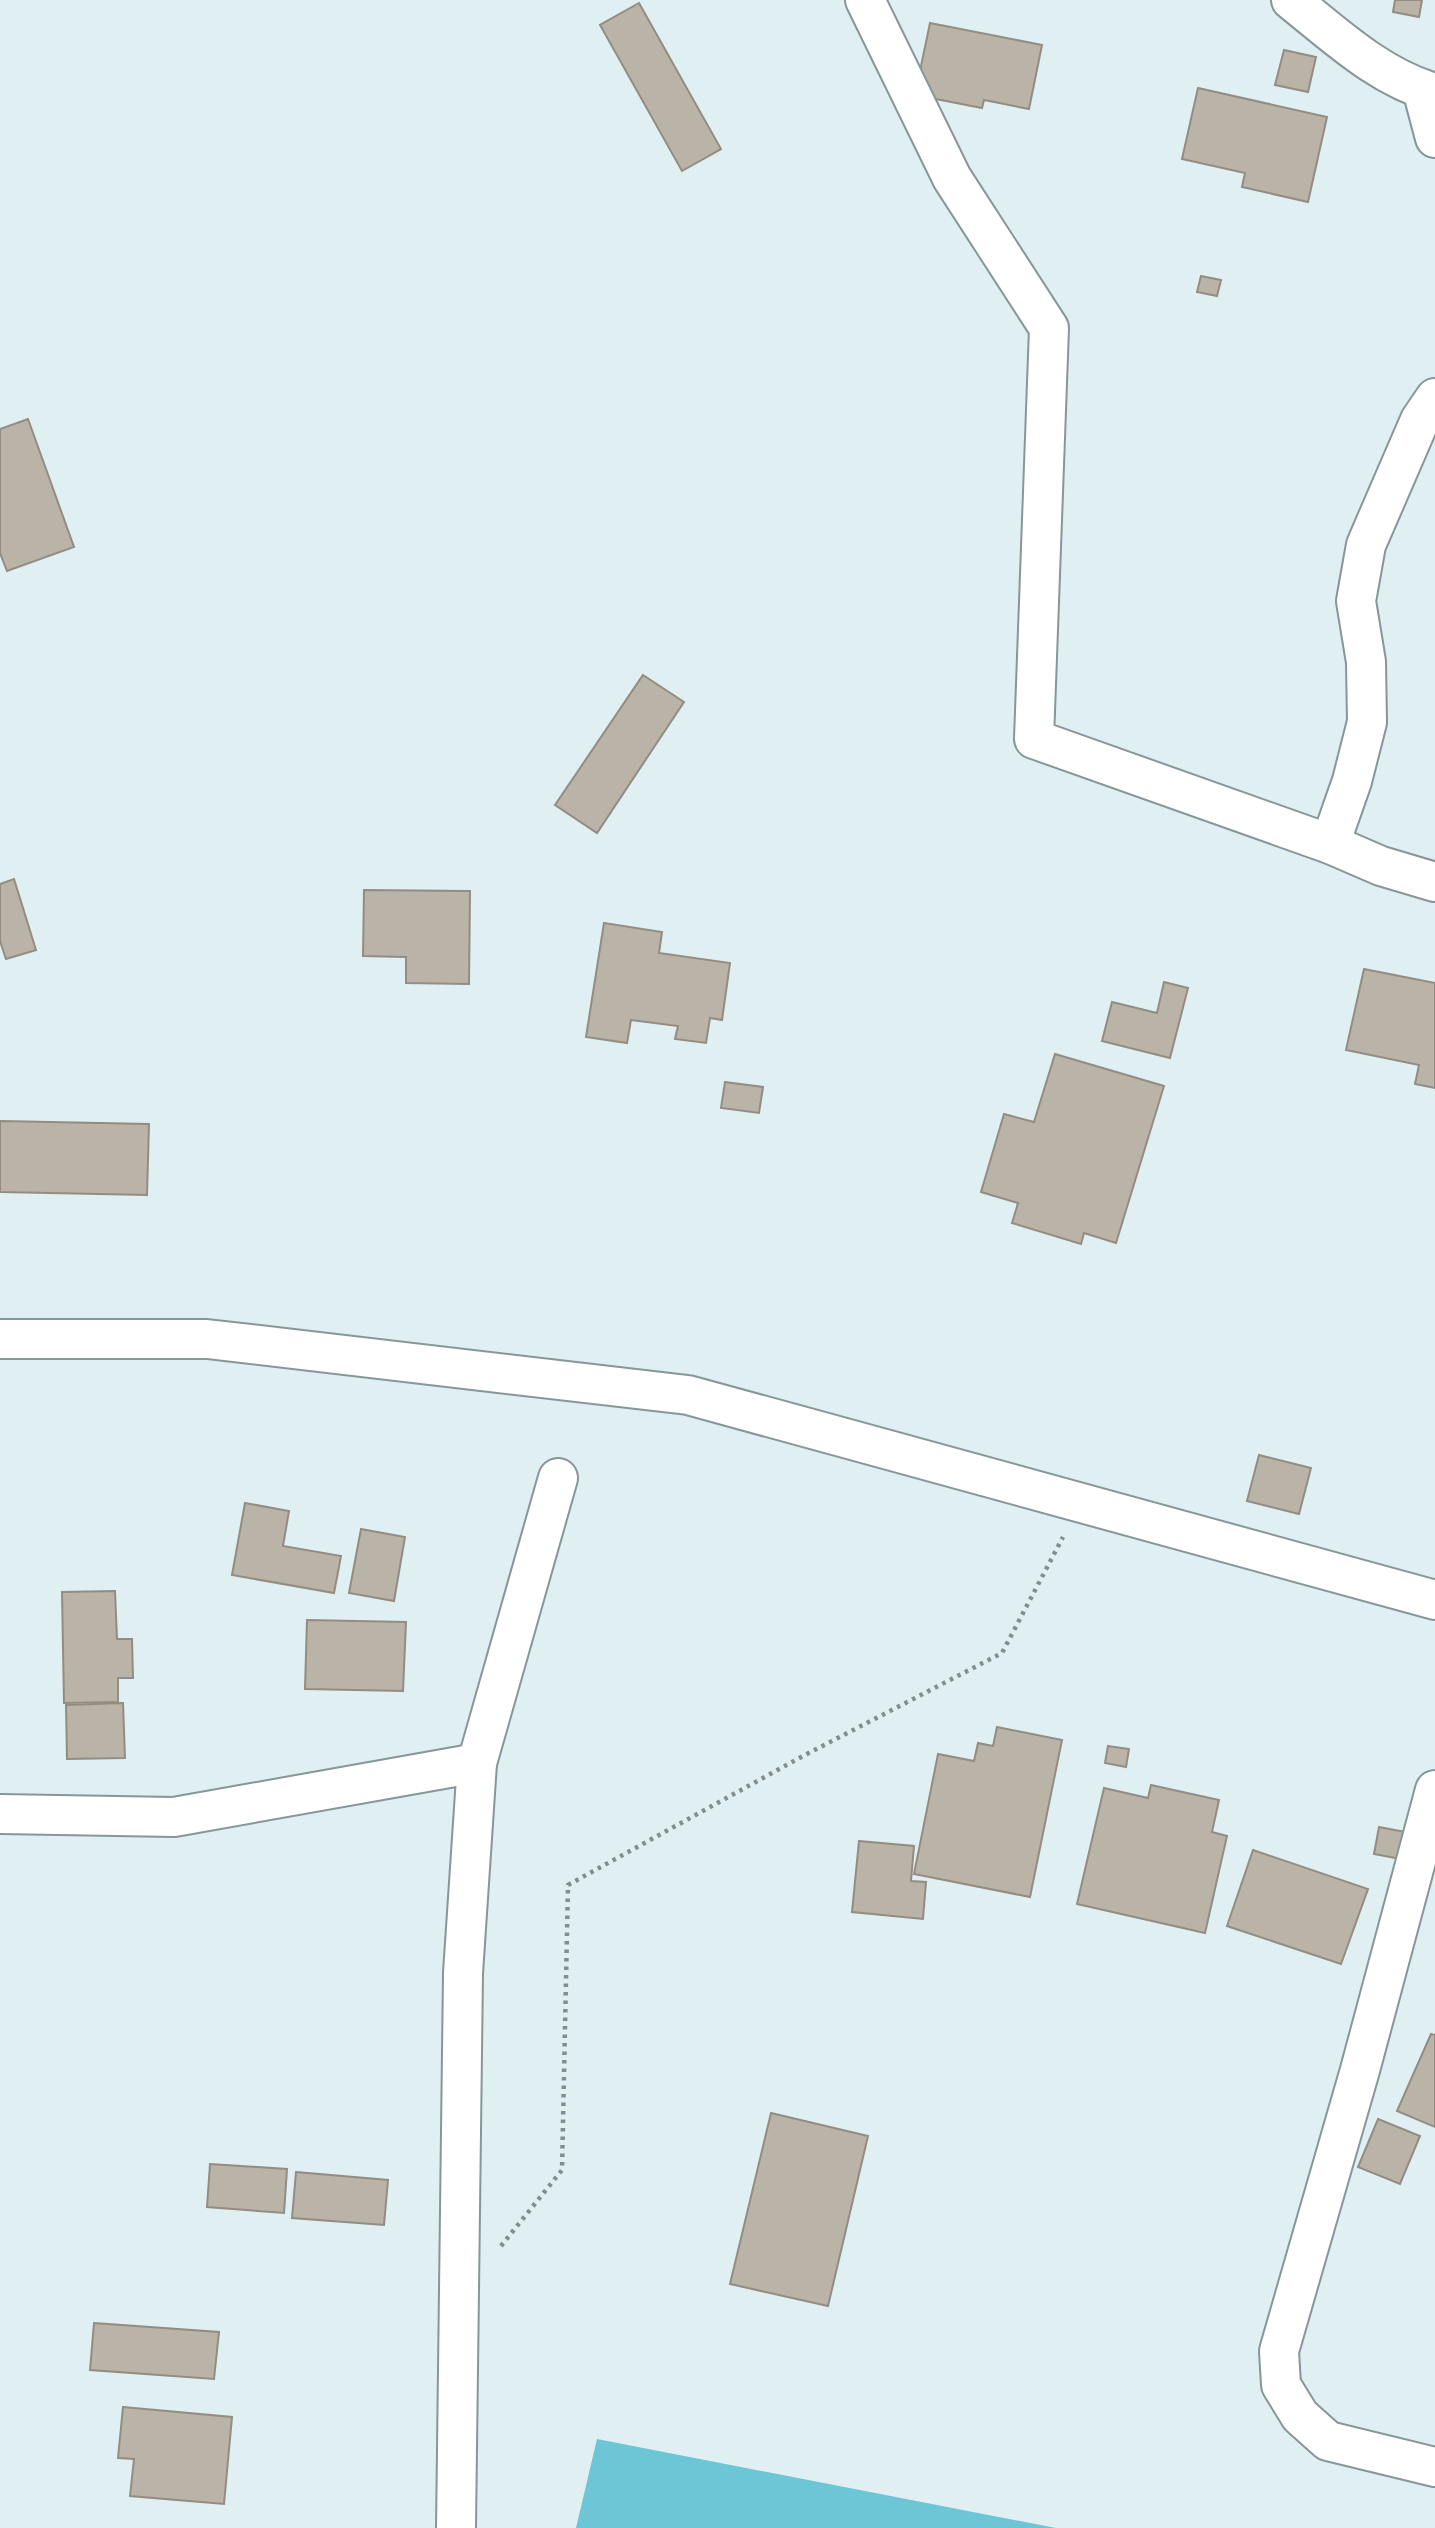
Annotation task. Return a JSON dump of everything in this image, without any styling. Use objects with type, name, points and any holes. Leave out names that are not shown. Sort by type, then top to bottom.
[{"type":"street","points":[[865,0],[952,178],[1049,328],[1034,739],[1329,844],[1381,866],[1435,882]]},
{"type":"street","points":[[1291,0],[1366,61],[1429,91],[1435,138]]},
{"type":"street","points":[[1329,844],[1352,781],[1367,722],[1366,662],[1356,601],[1366,545],[1420,420],[1435,398]]},
{"type":"street","points":[[0,1339],[207,1339],[688,1395],[1435,1600]]},
{"type":"street","points":[[456,2528],[463,1973],[477,1763],[558,1478]]},
{"type":"street","points":[[0,1814],[174,1817],[477,1763]]},
{"type":"street","points":[[1435,1790],[1360,2070],[1279,2351],[1281,2385],[1300,2416],[1328,2441],[1435,2467]]},
{"type":"path","points":[[458,2299],[562,2170],[568,1885],[803,1756],[1002,1653],[1081,1502]]},
{"type":"shaded area","points":[[597,2439],[1056,2528],[576,2528]]},
{"type":"building","points":[[1395,0],[1422,0],[1419,17],[1393,12]]},
{"type":"building","points":[[639,3],[721,149],[682,171],[600,25]]},
{"type":"building","points":[[930,23],[1042,45],[1029,109],[984,100],[982,108],[915,95]]},
{"type":"building","points":[[1284,50],[1316,57],[1308,92],[1275,85]]},
{"type":"building","points":[[1198,88],[1327,117],[1308,202],[1242,187],[1245,173],[1182,159]]},
{"type":"building","points":[[1201,276],[1221,280],[1217,296],[1197,292]]},
{"type":"building","points":[[28,419],[74,547],[7,571],[0,553],[0,429]]},
{"type":"building","points":[[643,675],[684,702],[597,833],[555,805]]},
{"type":"building","points":[[14,879],[36,950],[6,959],[0,941],[0,884]]},
{"type":"building","points":[[364,890],[470,891],[469,984],[406,983],[406,957],[363,956]]},
{"type":"building","points":[[604,923],[662,932],[659,953],[730,963],[722,1020],[710,1018],[706,1043],[675,1039],[678,1026],[631,1020],[627,1043],[586,1037]]},
{"type":"building","points":[[1364,969],[1435,983],[1435,1088],[1415,1084],[1419,1065],[1346,1050]]},
{"type":"building","points":[[1164,982],[1188,988],[1170,1058],[1102,1041],[1112,1002],[1157,1013]]},
{"type":"building","points":[[1055,1054],[1164,1086],[1116,1243],[1084,1233],[1081,1244],[1012,1223],[1018,1203],[981,1192],[1004,1114],[1034,1122]]},
{"type":"building","points":[[725,1082],[763,1087],[759,1113],[721,1108]]},
{"type":"building","points":[[0,1121],[149,1124],[147,1195],[0,1192]]},
{"type":"building","points":[[1259,1455],[1311,1468],[1299,1514],[1247,1501]]},
{"type":"building","points":[[245,1503],[289,1511],[283,1546],[341,1556],[334,1593],[232,1575]]},
{"type":"building","points":[[361,1529],[405,1537],[394,1601],[349,1593]]},
{"type":"building","points":[[115,1591],[117,1639],[132,1639],[133,1678],[118,1678],[118,1702],[64,1703],[62,1592]]},
{"type":"building","points":[[307,1620],[406,1622],[403,1691],[305,1689]]},
{"type":"building","points":[[123,1703],[125,1758],[67,1759],[66,1705]]},
{"type":"building","points":[[997,1727],[1062,1740],[1030,1897],[914,1874],[938,1754],[974,1761],[978,1743],[993,1746]]},
{"type":"building","points":[[1108,1746],[1129,1749],[1126,1767],[1105,1763]]},
{"type":"building","points":[[1151,1785],[1219,1800],[1212,1832],[1227,1836],[1205,1933],[1077,1904],[1104,1788],[1148,1798]]},
{"type":"building","points":[[1379,1827],[1416,1834],[1411,1861],[1374,1854]]},
{"type":"building","points":[[859,1841],[914,1846],[911,1881],[926,1882],[923,1919],[852,1912]]},
{"type":"building","points":[[1253,1850],[1368,1889],[1341,1964],[1227,1926]]},
{"type":"building","points":[[1431,2034],[1435,2035],[1435,2127],[1397,2111]]},
{"type":"building","points":[[771,2113],[868,2136],[828,2306],[730,2284]]},
{"type":"building","points":[[1378,2119],[1420,2136],[1400,2184],[1358,2167]]},
{"type":"building","points":[[210,2164],[287,2169],[284,2213],[207,2207]]},
{"type":"building","points":[[296,2172],[388,2180],[384,2225],[292,2218]]},
{"type":"building","points":[[94,2323],[219,2332],[214,2379],[90,2370]]},
{"type":"building","points":[[123,2407],[232,2417],[224,2504],[130,2496],[134,2459],[118,2458]]}]
